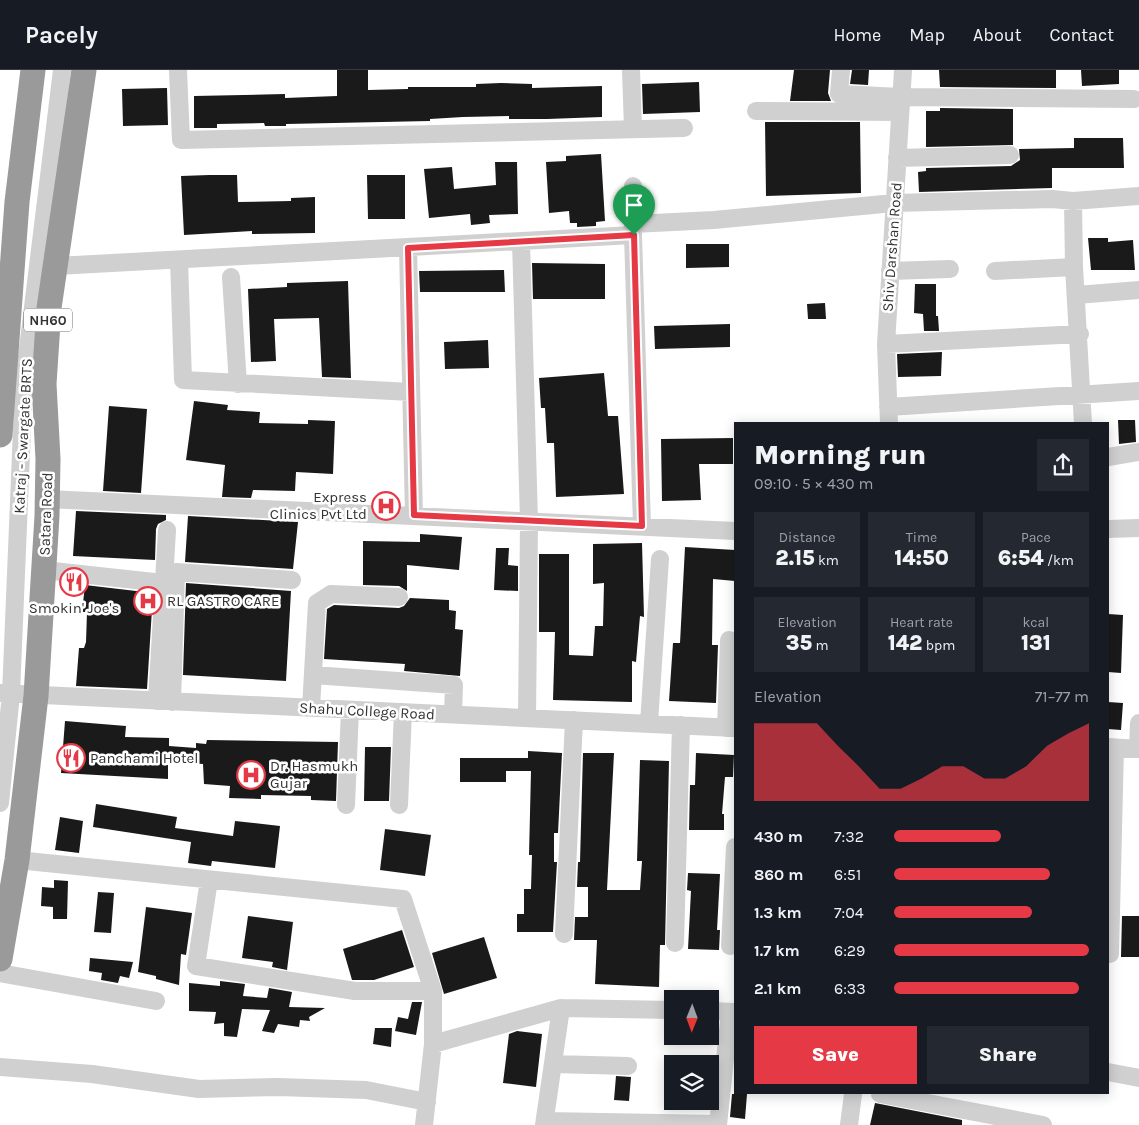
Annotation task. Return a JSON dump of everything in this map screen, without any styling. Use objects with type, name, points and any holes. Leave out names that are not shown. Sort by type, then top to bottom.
[{"type":"highway","name":"NH60","points":[[0,435],[6,271],[17,202],[33,70]]},
{"type":"highway","name":"Satara Road","points":[[0,959],[16,860],[36,696],[47,499],[44,384],[49,308],[84,70]]},
{"type":"street","name":"Katraj - Swargate BRTS","points":[[0,803],[24,381],[62,70]]},
{"type":"street","points":[[178,70],[181,140],[684,128]]},
{"type":"street","points":[[631,70],[633,129]]},
{"type":"street","points":[[841,70],[839,94],[901,105]]},
{"type":"street","name":"Shiv Darshan Road","points":[[888,415],[886,344],[903,70]]},
{"type":"street","points":[[756,111],[1134,99]]},
{"type":"street","points":[[897,158],[1010,155]]},
{"type":"street","points":[[633,186],[642,526]]},
{"type":"street","points":[[56,266],[521,242],[714,220],[894,203],[1052,198],[1074,201],[1139,196]]},
{"type":"street","points":[[1074,201],[1074,267],[1080,334],[1081,394],[1084,422]]},
{"type":"street","points":[[521,242],[529,521],[527,718]]},
{"type":"street","points":[[408,248],[414,515]]},
{"type":"street","points":[[179,260],[183,380],[411,392]]},
{"type":"street","points":[[995,271],[1074,267]]},
{"type":"street","points":[[890,271],[950,269]]},
{"type":"street","points":[[231,277],[238,384]]},
{"type":"street","points":[[1076,295],[1139,290]]},
{"type":"street","points":[[886,344],[1080,334]]},
{"type":"street","points":[[888,415],[1081,394],[1139,390]]},
{"type":"street","points":[[1109,457],[1139,452]]},
{"type":"street","points":[[47,499],[734,531]]},
{"type":"street","points":[[1109,530],[1139,528]]},
{"type":"street","points":[[164,701],[163,582],[167,530]]},
{"type":"street","points":[[649,723],[660,559]]},
{"type":"street","points":[[44,570],[163,582]]},
{"type":"street","points":[[164,701],[176,572],[292,580]]},
{"type":"street","points":[[311,708],[317,603],[322,598],[331,594],[399,597]]},
{"type":"street","points":[[729,640],[731,728]]},
{"type":"street","points":[[313,675],[454,685],[453,714]]},
{"type":"street","name":"Shahu College Road","points":[[6,694],[731,728]]},
{"type":"street","points":[[346,805],[350,710]]},
{"type":"street","points":[[399,805],[403,712]]},
{"type":"street","points":[[564,934],[574,720]]},
{"type":"street","points":[[1110,954],[1112,748],[1138,749],[1139,723]]},
{"type":"street","points":[[675,943],[681,725]]},
{"type":"street","points":[[16,860],[403,899],[433,991],[434,1044],[424,1125]]},
{"type":"street","points":[[730,946],[734,867]]},
{"type":"street","points":[[208,880],[196,966],[356,991],[433,991]]},
{"type":"street","points":[[0,973],[156,1001]]},
{"type":"street","points":[[434,1044],[561,1008],[664,1010]]},
{"type":"street","points":[[561,1008],[544,1123],[718,1125],[733,1012],[719,1011]]},
{"type":"street","points":[[553,1064],[628,1066]]},
{"type":"street","points":[[0,1067],[92,1074],[199,1089],[278,1087],[366,1090],[426,1102]]},
{"type":"street","points":[[1109,1072],[1139,1078]]},
{"type":"street","points":[[849,1125],[853,1094]]},
{"type":"street","points":[[880,1094],[1044,1125]]},
{"type":"building","points":[[337,70],[368,70],[368,90],[408,89],[408,87],[476,87],[476,84],[501,83],[532,84],[532,88],[602,86],[602,117],[509,119],[509,116],[463,117],[430,119],[430,121],[286,124],[286,126],[265,126],[264,123],[217,124],[217,128],[194,128],[194,96],[285,94],[285,98],[337,96]]},
{"type":"building","points":[[794,70],[830,70],[828,93],[831,101],[790,101]]},
{"type":"building","points":[[852,70],[869,70],[868,85],[850,84]]},
{"type":"building","points":[[939,70],[1056,70],[1056,88],[940,87]]},
{"type":"building","points":[[1081,70],[1119,70],[1119,84],[1082,86]]},
{"type":"building","points":[[699,82],[700,112],[643,114],[642,84]]},
{"type":"building","points":[[167,88],[168,125],[123,126],[122,89]]},
{"type":"building","points":[[940,108],[1013,109],[1013,145],[926,147],[926,111],[940,111]]},
{"type":"building","points":[[765,122],[860,122],[861,193],[766,196]]},
{"type":"building","points":[[1074,138],[1123,138],[1124,168],[1052,168],[1052,188],[919,192],[918,172],[926,171],[926,168],[1011,166],[1020,160],[1019,149],[1074,148]]},
{"type":"building","points":[[601,154],[605,221],[596,222],[596,226],[577,227],[577,223],[570,223],[569,211],[549,213],[546,162],[566,161],[566,156]]},
{"type":"building","points":[[495,162],[517,162],[518,214],[489,215],[490,223],[471,225],[470,214],[429,218],[424,169],[452,167],[454,189],[496,185]]},
{"type":"building","points":[[237,175],[238,202],[291,201],[291,198],[315,197],[315,233],[252,234],[252,231],[184,235],[181,176]]},
{"type":"building","points":[[367,175],[405,175],[405,219],[368,219]]},
{"type":"building","points":[[1088,238],[1108,238],[1108,242],[1133,240],[1135,270],[1091,270]]},
{"type":"building","points":[[686,244],[729,244],[729,267],[686,268]]},
{"type":"building","points":[[532,263],[605,264],[605,299],[533,299]]},
{"type":"building","points":[[504,270],[505,292],[420,292],[419,271]]},
{"type":"building","points":[[348,281],[351,378],[322,377],[319,318],[274,319],[276,361],[251,362],[248,289],[287,287],[287,283]]},
{"type":"building","points":[[915,284],[936,284],[936,316],[938,316],[939,331],[924,331],[923,314],[914,313]]},
{"type":"building","points":[[825,303],[826,319],[808,319],[807,304]]},
{"type":"building","points":[[730,324],[730,347],[655,349],[654,326]]},
{"type":"building","points":[[488,340],[489,368],[445,369],[444,342]]},
{"type":"building","points":[[942,352],[941,376],[898,377],[897,354]]},
{"type":"building","points":[[604,373],[608,416],[618,416],[624,494],[556,497],[554,443],[547,443],[545,408],[541,408],[539,378]]},
{"type":"building","points":[[194,401],[228,405],[227,410],[260,412],[259,423],[308,424],[308,420],[335,421],[333,474],[296,472],[295,491],[253,490],[251,498],[222,497],[225,465],[186,460]]},
{"type":"building","points":[[109,406],[147,409],[141,493],[103,491]]},
{"type":"building","points":[[1118,420],[1135,420],[1136,442],[1119,444]]},
{"type":"building","points":[[733,438],[733,464],[699,464],[701,500],[662,501],[661,439]]},
{"type":"building","points":[[76,511],[166,515],[166,520],[158,524],[156,529],[155,560],[73,556]]},
{"type":"building","points":[[188,516],[298,522],[293,569],[185,562]]},
{"type":"building","points":[[420,534],[462,537],[459,570],[407,565],[407,591],[399,586],[363,585],[363,541],[420,542]]},
{"type":"building","points":[[642,543],[644,617],[640,616],[636,662],[632,661],[632,702],[553,700],[555,632],[539,632],[539,554],[569,554],[569,655],[593,656],[595,626],[603,626],[604,583],[593,584],[593,544]]},
{"type":"building","points":[[685,547],[734,550],[734,581],[713,579],[712,645],[718,645],[716,703],[669,701],[673,643],[680,643]]},
{"type":"building","points":[[496,548],[509,548],[508,565],[518,566],[518,591],[494,590]]},
{"type":"building","points":[[186,583],[291,591],[286,681],[183,675]]},
{"type":"building","points":[[85,585],[153,593],[147,689],[76,686],[79,648],[84,648],[86,642],[87,612],[82,612]]},
{"type":"building","points":[[410,598],[449,600],[449,610],[456,611],[455,629],[463,630],[460,676],[404,671],[405,664],[324,659],[327,609],[334,605],[399,608],[404,606]]},
{"type":"building","points":[[1109,614],[1123,615],[1121,673],[1109,672]]},
{"type":"building","points":[[1109,702],[1123,703],[1121,730],[1109,729]]},
{"type":"building","points":[[65,721],[126,726],[125,737],[169,738],[169,746],[196,748],[196,743],[206,744],[207,740],[338,742],[336,801],[311,800],[311,796],[261,795],[261,799],[229,798],[230,786],[204,784],[203,764],[168,762],[168,779],[61,773]]},
{"type":"building","points":[[365,747],[391,747],[389,801],[364,801]]},
{"type":"building","points":[[528,751],[562,753],[558,833],[554,833],[554,862],[557,862],[553,932],[517,932],[517,914],[524,914],[524,889],[531,889],[532,855],[529,855],[531,771],[506,771],[506,782],[460,782],[460,758],[528,758]]},
{"type":"building","points":[[583,753],[614,753],[607,890],[640,890],[642,861],[637,861],[640,760],[669,761],[665,945],[660,945],[659,987],[595,984],[597,940],[574,940],[575,917],[588,917],[588,887],[577,887],[578,862],[580,862]]},
{"type":"building","points":[[696,753],[734,755],[733,777],[725,777],[722,814],[724,814],[724,830],[689,830],[690,785],[695,785]]},
{"type":"building","points":[[96,804],[177,817],[175,828],[233,836],[235,821],[280,826],[275,868],[212,861],[211,866],[188,863],[191,842],[93,827]]},
{"type":"building","points":[[60,817],[83,821],[79,853],[55,850]]},
{"type":"building","points":[[385,829],[431,835],[425,876],[380,870]]},
{"type":"building","points":[[688,873],[720,874],[717,930],[720,930],[719,950],[688,949],[691,891],[687,890]]},
{"type":"building","points":[[54,880],[68,881],[67,919],[53,919],[53,907],[41,906],[42,887],[54,888]]},
{"type":"building","points":[[98,892],[114,893],[111,933],[94,932]]},
{"type":"building","points":[[146,907],[192,913],[186,955],[181,954],[179,985],[156,979],[156,976],[138,972]]},
{"type":"building","points":[[248,916],[293,922],[287,970],[272,967],[273,962],[242,958]]},
{"type":"building","points":[[1122,916],[1139,916],[1139,957],[1121,957]]},
{"type":"building","points":[[402,930],[414,967],[374,980],[352,980],[343,949]]},
{"type":"building","points":[[484,937],[497,978],[444,994],[432,953]]},
{"type":"building","points":[[90,958],[133,962],[129,978],[120,976],[118,983],[101,980],[102,973],[89,971]]},
{"type":"building","points":[[220,981],[245,984],[243,996],[267,998],[269,988],[292,992],[289,1007],[325,1008],[309,1017],[310,1021],[300,1020],[299,1027],[278,1024],[274,1033],[262,1031],[270,1010],[242,1009],[237,1037],[224,1036],[224,1023],[214,1024],[216,1012],[189,1011],[189,983],[220,986]]},
{"type":"building","points":[[412,1002],[422,1002],[416,1035],[395,1031],[398,1017],[408,1019]]},
{"type":"building","points":[[375,1028],[392,1028],[391,1047],[373,1044]]},
{"type":"building","points":[[517,1031],[542,1034],[536,1087],[503,1083],[509,1034]]},
{"type":"building","points":[[616,1076],[631,1077],[629,1101],[614,1100]]},
{"type":"building","points":[[732,1094],[747,1094],[745,1119],[730,1117]]},
{"type":"building","points":[[875,1103],[962,1120],[962,1125],[870,1125]]},
{"type":"place","name":"Express Clinics Pvt Ltd","points":[[386,506]]},
{"type":"place","name":"Smokin' Joe's","points":[[74,582]]},
{"type":"place","name":"RL GASTRO CARE","points":[[148,601]]},
{"type":"place","name":"Panchami Hotel","points":[[71,758]]},
{"type":"place","name":"Dr. Hasmukh Gujar","points":[[251,775]]},
{"type":"route","points":[[634,235],[642,526],[414,515],[408,248],[634,235]]}]
